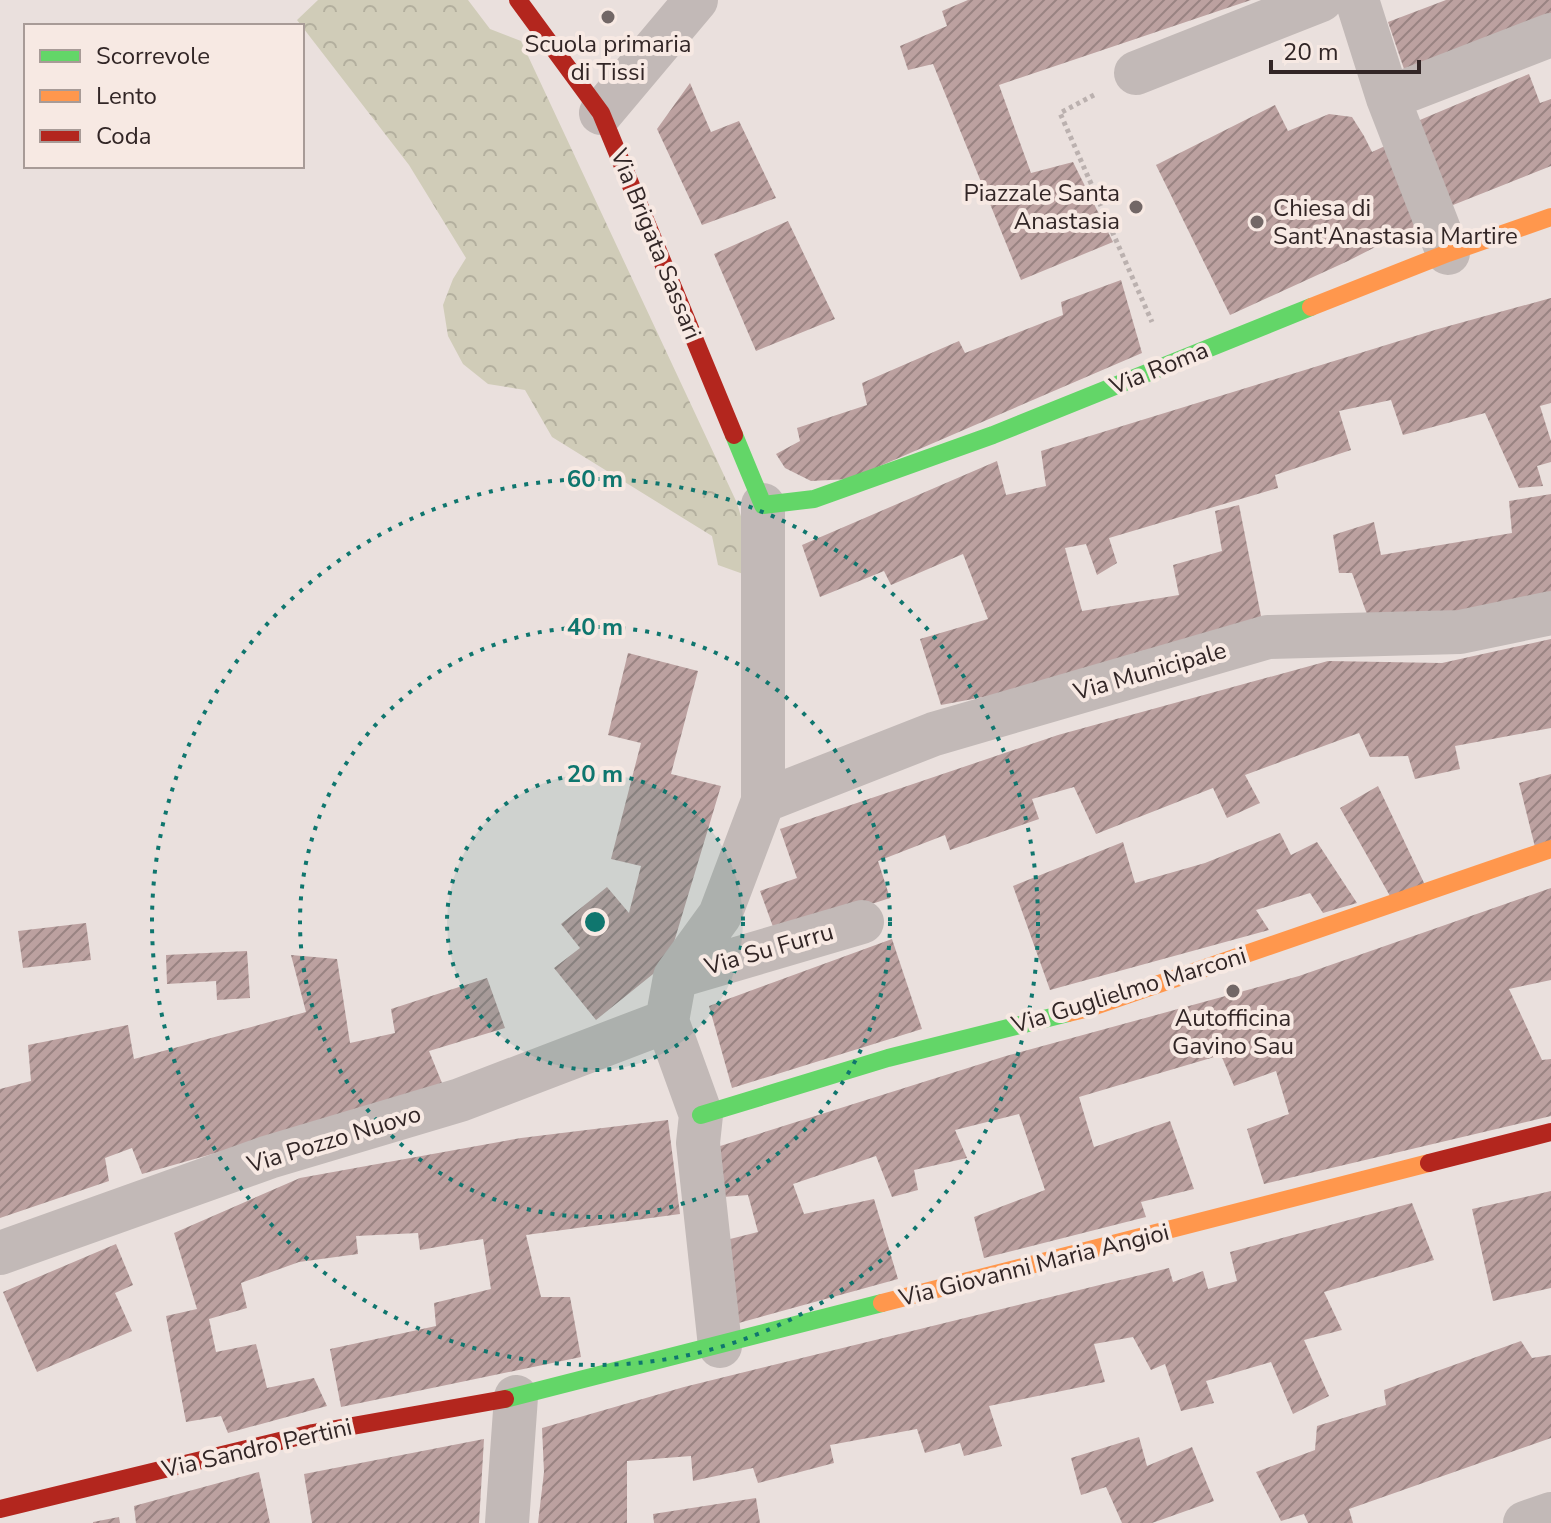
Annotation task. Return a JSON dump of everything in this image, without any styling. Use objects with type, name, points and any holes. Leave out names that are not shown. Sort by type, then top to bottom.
[{"type":"street","name":"Via Brigata Sassari","points":[[518,0],[601,113],[763,505]]},
{"type":"street","points":[[601,113],[696,0]]},
{"type":"street","points":[[1136,73],[1321,0]]},
{"type":"street","points":[[1357,0],[1388,98],[1448,253]]},
{"type":"street","points":[[1388,98],[1551,35]]},
{"type":"street","name":"Via Roma","points":[[763,505],[814,499],[993,435],[1448,253],[1551,217]]},
{"type":"street","points":[[720,1346],[698,1143],[701,1115],[667,1021],[675,977],[720,915],[763,801],[763,505]]},
{"type":"street","name":"Via Municipale","points":[[763,801],[934,734],[1268,637],[1460,632],[1551,613]]},
{"type":"street","name":"Via Guglielmo Marconi","points":[[701,1115],[888,1058],[1089,1008],[1551,849]]},
{"type":"street","name":"Via Su Furru","points":[[675,977],[862,922]]},
{"type":"street","name":"Via Pozzo Nuovo","points":[[0,1253],[269,1157],[460,1100],[667,1021]]},
{"type":"street","name":"Via Giovanni Maria Angioi","points":[[516,1397],[1551,1132]]},
{"type":"street","points":[[507,1523],[516,1397]]},
{"type":"street","name":"Via Sandro Pertini","points":[[0,1509],[313,1433],[516,1397]]},
{"type":"street","points":[[1525,1523],[1551,1514]]},
{"type":"path","points":[[1136,73],[1060,113],[1170,363]]},
{"type":"green space","points":[[318,0],[468,0],[490,29],[521,41],[737,503],[748,540],[746,575],[718,565],[712,536],[552,437],[525,390],[488,384],[463,364],[448,336],[443,305],[453,279],[466,258],[409,165],[304,29],[304,24],[297,20]]},
{"type":"building","points":[[968,0],[1251,0],[999,85],[1031,173],[1073,162],[1113,242],[1021,280],[933,64],[908,70],[900,46],[947,26],[942,11]]},
{"type":"building","points":[[1446,0],[1551,0],[1551,14],[1404,69],[1388,22]]},
{"type":"building","points":[[1529,74],[1540,103],[1551,99],[1551,166],[1448,207],[1408,125]]},
{"type":"building","points":[[690,83],[711,132],[739,121],[776,198],[702,225],[657,129]]},
{"type":"building","name":"Chiesa di Sant'Anastasia Martire","points":[[1275,105],[1288,131],[1329,114],[1352,117],[1372,152],[1385,146],[1424,222],[1230,315],[1156,165]]},
{"type":"building","points":[[788,221],[835,319],[756,351],[714,254]]},
{"type":"building","points":[[1121,280],[1142,353],[850,479],[811,481],[785,468],[776,454],[800,441],[797,428],[867,405],[862,383],[959,341],[965,353],[1063,315],[1061,302]]},
{"type":"building","points":[[1551,298],[1551,403],[1540,406],[1551,441],[1551,462],[1537,466],[1543,486],[1519,488],[1485,413],[1403,435],[1391,400],[1339,411],[1351,450],[1275,475],[1278,488],[1109,538],[1117,563],[1097,575],[1086,544],[1065,548],[1082,611],[1179,595],[1173,565],[1222,551],[1215,511],[1239,505],[1263,626],[1142,651],[1021,690],[941,705],[920,639],[988,619],[963,554],[891,585],[884,571],[820,597],[802,545],[997,461],[1006,495],[1046,486],[1041,451],[1438,329]]},
{"type":"building","points":[[1551,494],[1551,598],[1372,628],[1352,573],[1339,573],[1333,535],[1374,522],[1381,555],[1512,533],[1509,501]]},
{"type":"building","points":[[1551,639],[1551,728],[1455,746],[1460,769],[1415,779],[1408,756],[1370,757],[1359,733],[1245,775],[1260,803],[1227,818],[1213,788],[1096,834],[1074,787],[1032,799],[1039,819],[950,850],[945,835],[878,861],[890,898],[776,935],[760,891],[797,878],[780,829],[1058,735],[1328,661],[1442,663]]},
{"type":"building","points":[[628,653],[698,671],[671,774],[721,786],[668,962],[596,1020],[554,968],[580,948],[561,924],[607,887],[629,913],[641,866],[611,859],[641,743],[608,735]]},
{"type":"building","points":[[1551,774],[1551,842],[1535,847],[1519,783]]},
{"type":"building","points":[[1378,786],[1425,885],[1390,896],[1340,808]]},
{"type":"building","points":[[1280,833],[1291,855],[1317,842],[1357,903],[1323,913],[1310,893],[1256,910],[1269,930],[1050,990],[1013,886],[1123,842],[1135,883],[1205,863]]},
{"type":"building","points":[[1551,888],[1551,980],[1509,989],[1542,1060],[1551,1059],[1551,1116],[1264,1184],[1247,1129],[1289,1114],[1276,1071],[1234,1086],[1221,1055],[1079,1097],[1094,1147],[1170,1121],[1194,1189],[1141,1202],[1146,1217],[984,1258],[974,1217],[1045,1190],[1019,1114],[955,1130],[967,1158],[914,1170],[918,1190],[892,1197],[876,1156],[793,1184],[804,1214],[874,1199],[898,1279],[735,1324],[726,1240],[758,1232],[748,1195],[723,1197],[717,1147],[1006,1056],[1299,976]]},
{"type":"building","points":[[86,923],[91,960],[23,968],[18,931]]},
{"type":"building","points":[[892,939],[922,1029],[732,1088],[709,1006]]},
{"type":"building","points":[[247,951],[250,998],[217,1000],[216,981],[167,984],[166,955]]},
{"type":"building","points":[[291,955],[337,959],[350,1043],[395,1033],[391,1009],[487,978],[505,1028],[429,1051],[444,1088],[142,1174],[132,1148],[105,1158],[109,1181],[0,1218],[0,1089],[31,1081],[28,1045],[128,1025],[134,1059],[306,1012]]},
{"type":"building","points":[[668,1120],[680,1214],[526,1235],[541,1297],[570,1297],[581,1357],[341,1407],[330,1349],[436,1326],[434,1303],[491,1289],[483,1239],[420,1250],[418,1233],[356,1236],[358,1254],[299,1262],[241,1283],[247,1308],[209,1319],[216,1352],[256,1344],[267,1388],[314,1378],[327,1406],[228,1433],[221,1416],[186,1422],[166,1316],[197,1309],[174,1233],[300,1178],[521,1138]]},
{"type":"building","points":[[1551,1191],[1551,1288],[1493,1301],[1472,1209]]},
{"type":"building","points":[[1412,1203],[1434,1260],[1324,1292],[1342,1330],[1304,1340],[1329,1396],[1293,1414],[1271,1362],[1206,1381],[1214,1403],[1181,1411],[1165,1364],[1151,1370],[1133,1337],[1094,1344],[1105,1382],[989,1406],[1002,1446],[964,1456],[960,1443],[925,1453],[917,1429],[830,1445],[834,1463],[758,1483],[753,1468],[693,1481],[691,1456],[627,1461],[627,1523],[538,1523],[544,1472],[542,1428],[684,1387],[1169,1268],[1173,1282],[1203,1271],[1208,1289],[1237,1281],[1230,1252]]},
{"type":"building","points":[[116,1244],[133,1285],[115,1293],[132,1331],[37,1372],[3,1292]]},
{"type":"building","points":[[1521,1341],[1532,1358],[1551,1355],[1551,1438],[1349,1509],[1353,1523],[1308,1523],[1304,1514],[1281,1521],[1256,1472],[1315,1450],[1317,1426],[1386,1405],[1384,1390]]},
{"type":"building","points":[[1139,1437],[1147,1466],[1192,1447],[1214,1501],[1152,1523],[1122,1523],[1106,1487],[1081,1495],[1071,1458]]},
{"type":"building","points":[[484,1439],[479,1523],[312,1523],[304,1474]]},
{"type":"building","points":[[259,1472],[270,1523],[136,1523],[134,1506]]},
{"type":"building","points":[[756,1498],[760,1523],[654,1523],[653,1514]]},
{"type":"building","points":[[119,1517],[120,1523],[93,1523],[93,1522]]},
{"type":"traffic: fast","points":[[734,435],[763,505],[814,499],[993,435],[1311,307]]},
{"type":"traffic: fast","points":[[701,1115],[888,1058],[1068,1013]]},
{"type":"traffic: fast","points":[[505,1399],[882,1303]]},
{"type":"traffic: slow","points":[[1311,307],[1448,253],[1551,217]]},
{"type":"traffic: slow","points":[[1068,1013],[1551,849]]},
{"type":"traffic: slow","points":[[882,1303],[1429,1163]]},
{"type":"traffic: jam","points":[[518,0],[601,113],[734,435]]},
{"type":"traffic: jam","points":[[1429,1163],[1551,1132]]},
{"type":"traffic: jam","points":[[0,1509],[313,1433],[505,1399]]},
{"type":"place","name":"Scuola primaria di Tissi","points":[[608,17]]},
{"type":"place","name":"Piazzale Santa Anastasia","points":[[1136,207]]},
{"type":"place","name":"Chiesa di Sant'Anastasia Martire","points":[[1257,222]]},
{"type":"place","name":"Autofficina Gavino Sau","points":[[1233,991]]}]
